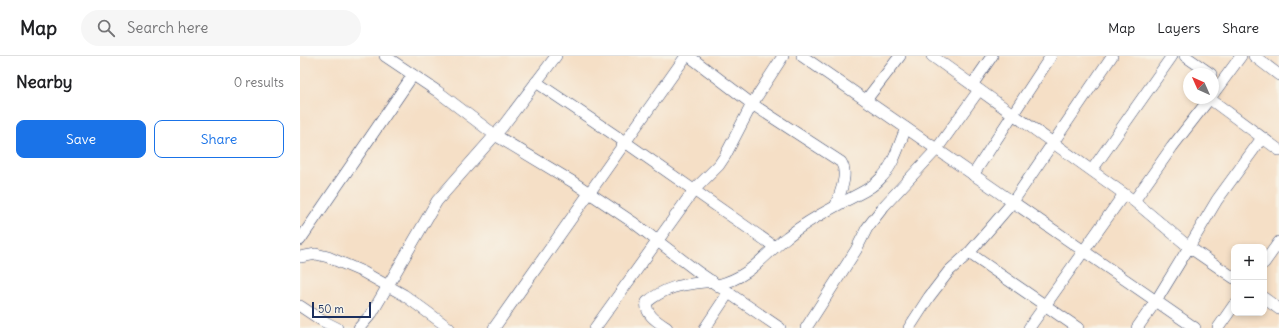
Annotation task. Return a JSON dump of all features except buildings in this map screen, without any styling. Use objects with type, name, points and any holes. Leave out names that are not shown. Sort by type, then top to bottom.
[{"type":"street","points":[[385,56],[437,91],[495,135],[590,193],[634,223],[715,283],[780,328]]},
{"type":"street","points":[[358,328],[372,313],[438,201],[495,135],[556,56]]},
{"type":"street","points":[[494,328],[687,56],[752,104],[841,162],[844,166],[844,172],[836,205]]},
{"type":"street","points":[[595,328],[694,190],[719,165],[752,104],[783,56]]},
{"type":"street","points":[[802,56],[1012,203],[1195,328]]},
{"type":"street","points":[[866,100],[900,56]]},
{"type":"street","points":[[932,56],[1013,115],[1054,142],[1134,201],[1189,247],[1231,276]]},
{"type":"street","points":[[806,328],[856,250],[867,228],[884,206],[936,150],[975,87],[992,56]]},
{"type":"street","points":[[973,175],[1051,56]]},
{"type":"street","points":[[1092,170],[1172,56]]},
{"type":"street","points":[[1185,56],[1203,68]]},
{"type":"street","points":[[1219,74],[1241,56]]},
{"type":"street","points":[[1254,56],[1279,75]]},
{"type":"street","points":[[909,328],[929,297],[949,271],[969,252],[1012,203],[1110,57]]},
{"type":"street","points":[[300,240],[413,75]]},
{"type":"street","points":[[536,82],[775,247]]},
{"type":"street","points":[[1219,103],[1279,150]]},
{"type":"street","points":[[1134,201],[1172,147],[1206,104]]},
{"type":"street","points":[[667,328],[649,313],[646,307],[647,302],[666,289],[675,286],[731,281],[742,276],[775,247],[811,220],[836,205],[867,190],[881,178],[888,169],[906,128]]},
{"type":"street","points":[[1137,328],[1156,301],[1217,200],[1262,138]]},
{"type":"street","points":[[1029,328],[1124,194]]},
{"type":"street","points":[[1267,259],[1279,242]]},
{"type":"street","points":[[969,252],[1078,328]]},
{"type":"street","points":[[300,257],[316,254],[328,257],[363,272],[404,295],[449,328]]},
{"type":"street","points":[[705,328],[729,292]]},
{"type":"street","points":[[1267,300],[1279,309]]},
{"type":"street","points":[[300,306],[321,320],[337,328]]},
{"type":"street","points":[[1218,328],[1231,309]]}]
